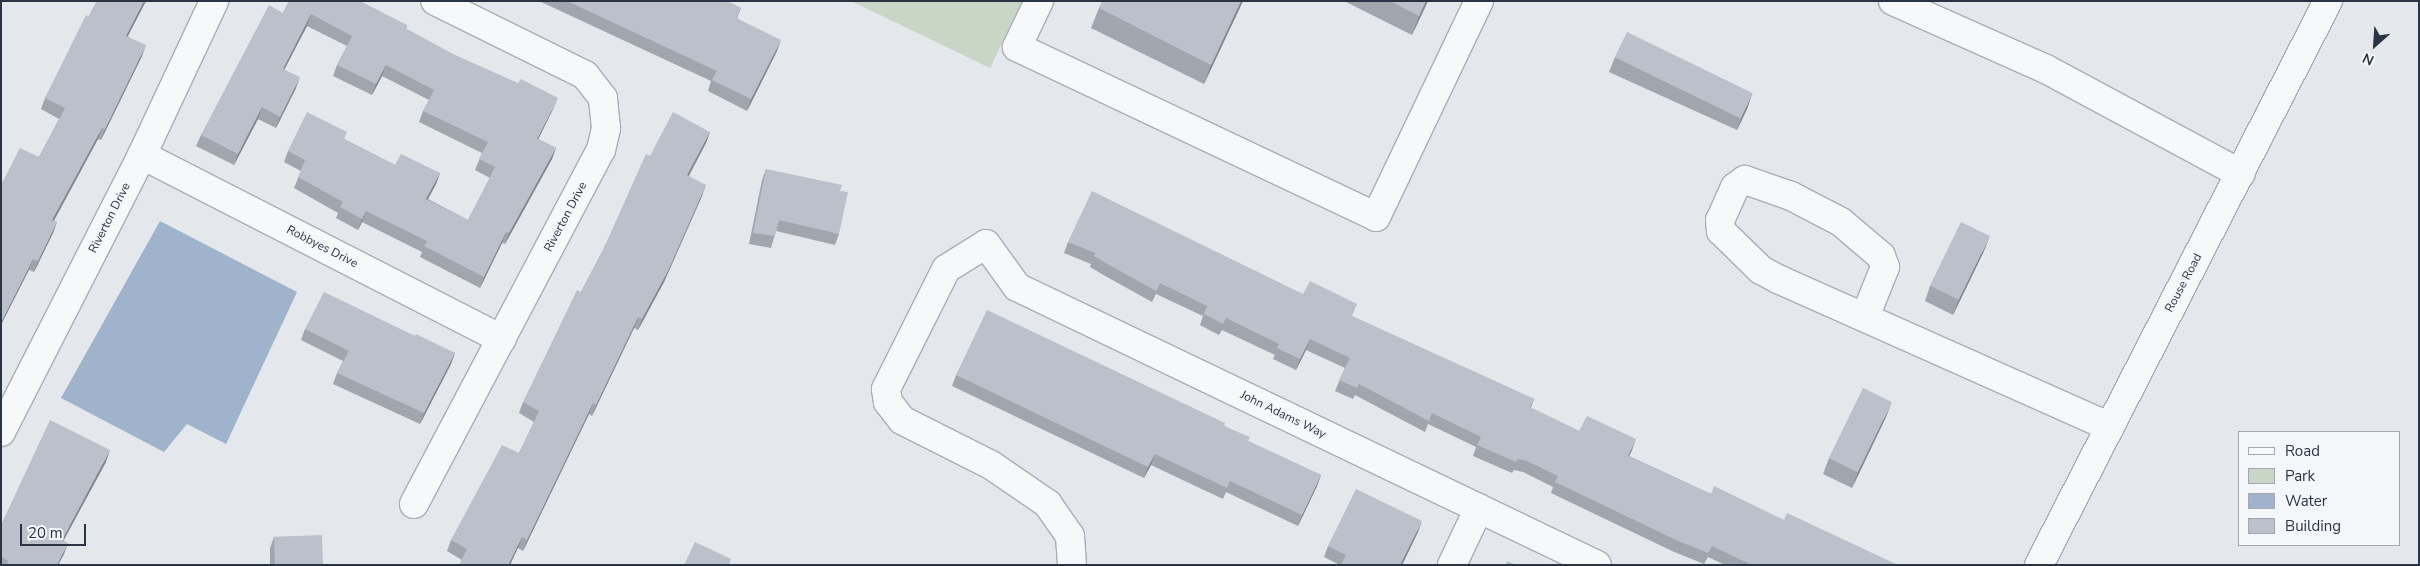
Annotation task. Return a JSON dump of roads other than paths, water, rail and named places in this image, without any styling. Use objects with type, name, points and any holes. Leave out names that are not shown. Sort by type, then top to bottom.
[{"type":"street","name":"Riverton Drive","points":[[1,432],[142,155],[214,1]]},
{"type":"street","name":"Riverton Drive","points":[[414,504],[601,150],[606,128],[603,98],[585,75],[435,1]]},
{"type":"street","points":[[1039,1],[1017,47],[1376,217],[1479,1]]},
{"type":"street","points":[[1893,1],[2046,69],[2240,174]]},
{"type":"street","name":"Rouse Road","points":[[2039,565],[2328,1]]},
{"type":"street","name":"Robbyes Drive","points":[[142,155],[502,339]]},
{"type":"street","points":[[1865,317],[1885,267],[1881,256],[1841,222],[1792,196],[1745,180],[1735,187],[1720,220],[1721,231],[1740,253],[1780,280],[2110,427]]},
{"type":"street","name":"John Adams Way","points":[[1072,565],[1070,536],[1048,504],[991,465],[902,420],[888,402],[886,389],[946,269],[986,244],[1017,287],[1597,565]]},
{"type":"street","points":[[1452,565],[1479,508]]},
{"type":"water","points":[[160,221],[297,292],[226,444],[187,424],[164,452],[61,398]]}]
